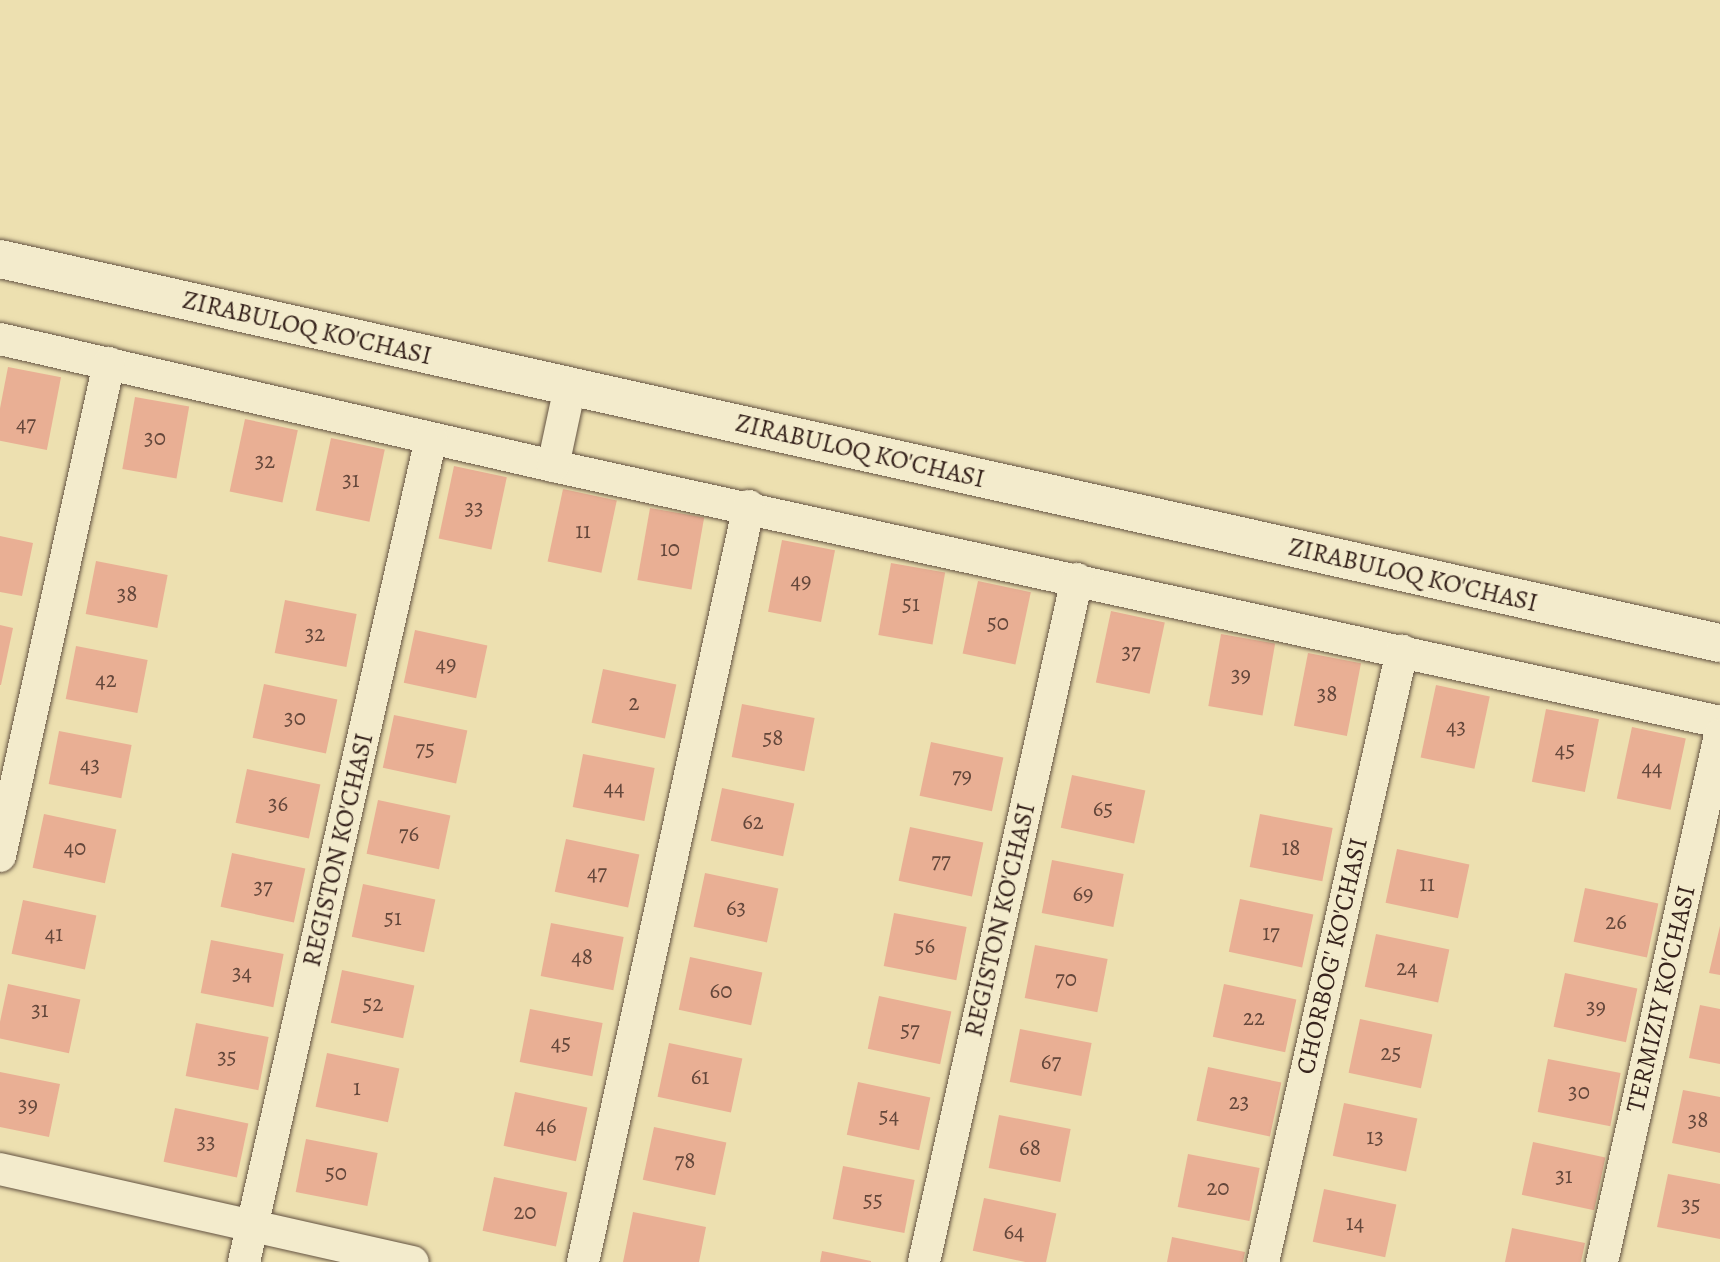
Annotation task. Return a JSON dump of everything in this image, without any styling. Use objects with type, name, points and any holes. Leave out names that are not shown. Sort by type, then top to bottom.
[{"type":"street","name":"ZIRABULOQ KO'CHASI","points":[[0,259],[1720,643]]},
{"type":"street","points":[[0,339],[553,466],[750,506],[1720,722]]},
{"type":"street","points":[[0,856],[109,363]]},
{"type":"street","points":[[553,466],[570,387]]},
{"type":"street","name":"REGISTON KO'CHASI","points":[[244,1262],[431,438]]},
{"type":"street","points":[[583,1262],[750,506]]},
{"type":"street","name":"REGISTON KO'CHASI","points":[[924,1262],[1077,579]]},
{"type":"street","name":"CHORBOG' KO'CHASI","points":[[1263,1262],[1402,650]]},
{"type":"street","name":"TERMIZIY KO'CHASI","points":[[1602,1262],[1720,735]]},
{"type":"street","points":[[0,1170],[413,1262]]},
{"type":"building","points":[[8,367],[61,377],[47,450],[0,441],[0,408]]},
{"type":"building","points":[[135,397],[189,407],[176,478],[122,469]]},
{"type":"building","points":[[245,419],[298,430],[282,503],[230,491]]},
{"type":"building","points":[[331,438],[385,449],[369,522],[316,510]]},
{"type":"building","points":[[454,466],[507,477],[491,550],[439,538]]},
{"type":"building","points":[[563,489],[617,500],[601,573],[548,561]]},
{"type":"building","points":[[650,508],[704,518],[691,589],[637,580]]},
{"type":"building","points":[[0,536],[33,543],[22,596],[0,592]]},
{"type":"building","points":[[782,540],[835,550],[821,622],[768,612]]},
{"type":"building","points":[[96,561],[168,575],[157,628],[86,614]]},
{"type":"building","points":[[891,563],[945,573],[932,644],[878,635]]},
{"type":"building","points":[[978,581],[1031,592],[1015,665],[963,653]]},
{"type":"building","points":[[285,600],[357,614],[346,667],[275,653]]},
{"type":"building","points":[[1111,611],[1165,622],[1150,694],[1096,682]]},
{"type":"building","points":[[0,625],[13,628],[1,685],[0,685]]},
{"type":"building","points":[[415,630],[487,645],[476,698],[404,683]]},
{"type":"building","points":[[1221,634],[1275,644],[1262,715],[1208,706]]},
{"type":"building","points":[[76,646],[148,660],[137,713],[66,699]]},
{"type":"building","points":[[1308,653],[1361,663],[1347,736],[1294,726]]},
{"type":"building","points":[[603,669],[676,685],[665,738],[592,723]]},
{"type":"building","points":[[264,684],[337,700],[326,753],[253,738]]},
{"type":"building","points":[[1436,685],[1490,696],[1474,769],[1421,757]]},
{"type":"building","points":[[742,704],[815,718],[804,771],[732,757]]},
{"type":"building","points":[[1546,709],[1599,719],[1585,792],[1532,782]]},
{"type":"building","points":[[394,715],[467,731],[456,783],[383,768]]},
{"type":"building","points":[[1632,727],[1686,738],[1671,810],[1617,798]]},
{"type":"building","points":[[59,731],[132,745],[121,798],[49,784]]},
{"type":"building","points":[[931,742],[1003,757],[992,811],[920,796]]},
{"type":"building","points":[[583,754],[655,768],[644,821],[573,807]]},
{"type":"building","points":[[247,769],[320,785],[309,838],[236,823]]},
{"type":"building","points":[[1072,775],[1145,791],[1134,843],[1061,828]]},
{"type":"building","points":[[722,788],[794,803],[783,856],[711,841]]},
{"type":"building","points":[[378,800],[450,815],[439,869],[367,854]]},
{"type":"building","points":[[44,814],[116,829],[105,883],[33,868]]},
{"type":"building","points":[[1260,814],[1333,828],[1322,881],[1250,867]]},
{"type":"building","points":[[910,827],[983,843],[972,896],[899,881]]},
{"type":"building","points":[[566,839],[639,855],[628,907],[555,892]]},
{"type":"building","points":[[1397,849],[1469,864],[1458,918],[1386,903]]},
{"type":"building","points":[[232,853],[305,869],[294,922],[221,907]]},
{"type":"building","points":[[1052,860],[1124,874],[1113,927],[1042,913]]},
{"type":"building","points":[[705,873],[778,889],[767,942],[694,927]]},
{"type":"building","points":[[363,884],[435,899],[424,952],[352,937]]},
{"type":"building","points":[[1585,888],[1658,904],[1647,957],[1574,942]]},
{"type":"building","points":[[1240,899],[1313,915],[1302,967],[1229,952]]},
{"type":"building","points":[[23,900],[96,916],[85,969],[12,954]]},
{"type":"building","points":[[894,913],[967,927],[956,980],[884,966]]},
{"type":"building","points":[[551,923],[624,937],[613,990],[541,976]]},
{"type":"building","points":[[1720,926],[1720,975],[1709,973]]},
{"type":"building","points":[[1376,934],[1449,950],[1438,1002],[1365,987]]},
{"type":"building","points":[[211,940],[284,954],[273,1007],[201,993]]},
{"type":"building","points":[[1035,945],[1108,959],[1097,1012],[1025,998]]},
{"type":"building","points":[[690,957],[762,972],[751,1025],[679,1010]]},
{"type":"building","points":[[342,970],[414,985],[403,1038],[331,1023]]},
{"type":"building","points":[[1565,973],[1637,988],[1626,1042],[1554,1027]]},
{"type":"building","points":[[8,984],[80,999],[69,1053],[0,1039],[0,1022]]},
{"type":"building","points":[[1224,984],[1296,999],[1285,1052],[1213,1037]]},
{"type":"building","points":[[879,996],[951,1011],[940,1064],[868,1049]]},
{"type":"building","points":[[1700,1005],[1720,1009],[1720,1064],[1689,1058]]},
{"type":"building","points":[[530,1009],[603,1023],[592,1076],[520,1062]]},
{"type":"building","points":[[1360,1019],[1432,1034],[1421,1088],[1349,1073]]},
{"type":"building","points":[[196,1023],[269,1037],[258,1090],[186,1076]]},
{"type":"building","points":[[1020,1029],[1092,1043],[1081,1096],[1010,1082]]},
{"type":"building","points":[[669,1043],[742,1059],[731,1112],[658,1097]]},
{"type":"building","points":[[327,1053],[399,1068],[388,1122],[316,1107]]},
{"type":"building","points":[[1548,1059],[1621,1073],[1610,1126],[1538,1112]]},
{"type":"building","points":[[1208,1067],[1281,1083],[1270,1136],[1197,1121]]},
{"type":"building","points":[[0,1072],[60,1084],[49,1137],[0,1127]]},
{"type":"building","points":[[858,1082],[930,1097],[919,1150],[847,1135]]},
{"type":"building","points":[[1683,1090],[1720,1097],[1720,1153],[1672,1143]]},
{"type":"building","points":[[515,1092],[587,1107],[576,1161],[504,1146]]},
{"type":"building","points":[[1344,1103],[1417,1119],[1406,1171],[1333,1156]]},
{"type":"building","points":[[175,1108],[248,1124],[237,1177],[164,1162]]},
{"type":"building","points":[[999,1115],[1071,1129],[1060,1182],[989,1168]]},
{"type":"building","points":[[654,1127],[726,1142],[715,1195],[643,1180]]},
{"type":"building","points":[[306,1139],[378,1153],[367,1206],[296,1192]]},
{"type":"building","points":[[1533,1142],[1605,1157],[1594,1210],[1522,1195]]},
{"type":"building","points":[[1188,1154],[1260,1168],[1249,1221],[1178,1207]]},
{"type":"building","points":[[843,1166],[915,1180],[904,1233],[833,1219]]},
{"type":"building","points":[[1668,1174],[1720,1184],[1720,1239],[1657,1227]]},
{"type":"building","points":[[494,1177],[567,1193],[556,1246],[483,1231]]},
{"type":"building","points":[[1324,1189],[1396,1204],[1385,1257],[1313,1242]]},
{"type":"building","points":[[984,1198],[1056,1213],[1046,1262],[1025,1262],[973,1251]]},
{"type":"building","points":[[633,1212],[706,1227],[699,1262],[623,1262]]},
{"type":"building","points":[[1512,1228],[1585,1243],[1581,1262],[1505,1262]]},
{"type":"building","points":[[1172,1237],[1245,1252],[1243,1262],[1167,1262]]},
{"type":"building","points":[[822,1251],[871,1261],[871,1262],[820,1262]]}]
